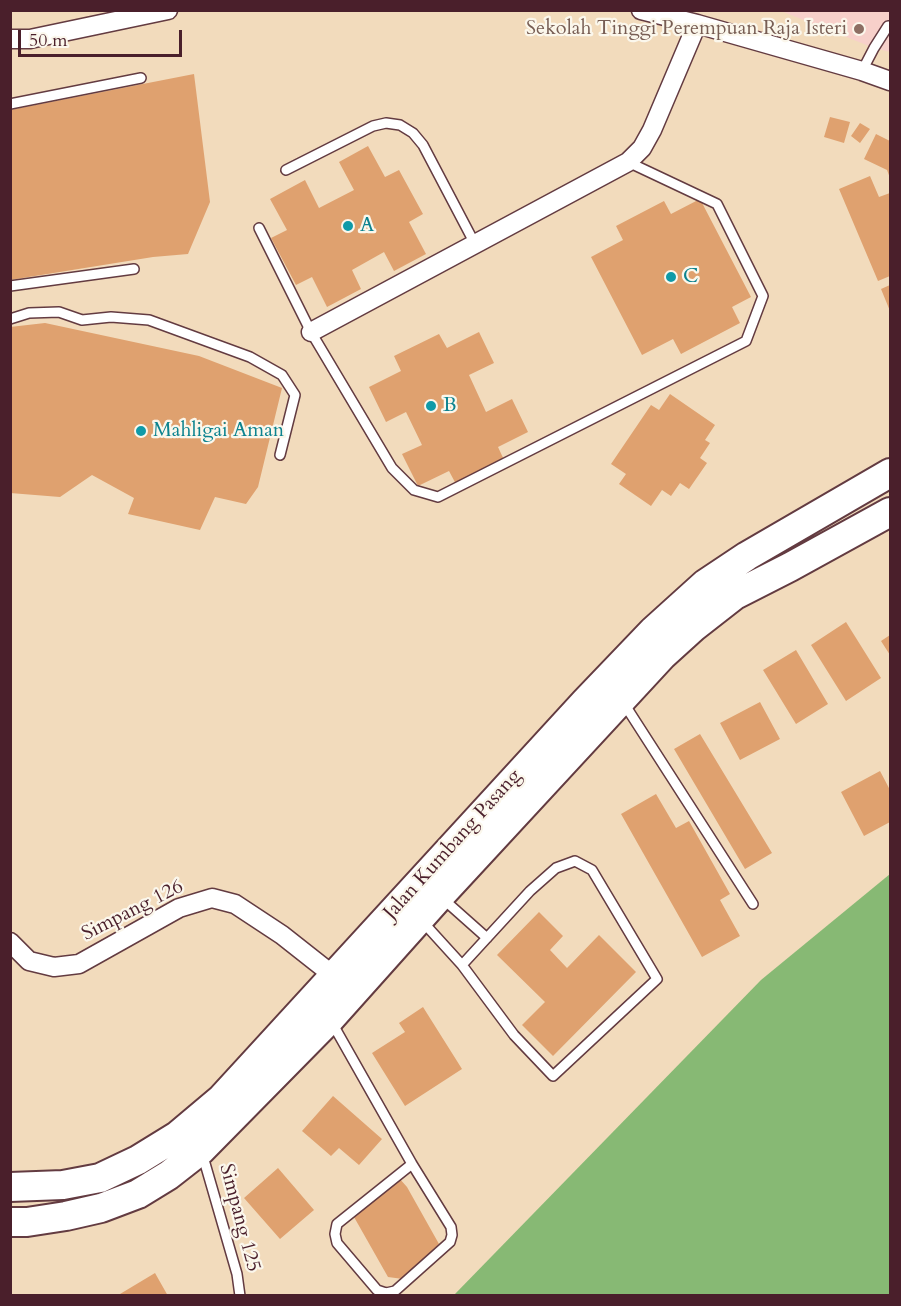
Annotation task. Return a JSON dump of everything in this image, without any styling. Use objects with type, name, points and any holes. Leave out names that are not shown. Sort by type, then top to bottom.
[{"type":"main road","name":"Jalan Kumbang Pasang","points":[[10,1187],[63,1185],[100,1178],[138,1160],[177,1136],[221,1099],[585,702],[653,631],[705,584],[747,556],[891,472]]},
{"type":"main road","name":"Jalan Kumbang Pasang","points":[[10,1222],[27,1222],[66,1216],[101,1208],[138,1194],[169,1175],[201,1149],[330,1019],[621,699],[694,627],[735,595],[891,512]]},
{"type":"street","points":[[10,39],[30,39],[168,10]]},
{"type":"street","points":[[641,10],[697,24],[891,81]]},
{"type":"street","points":[[311,332],[628,162],[642,148],[652,130],[697,24]]},
{"type":"street","name":"Simpang 126","points":[[10,942],[29,961],[54,967],[79,964],[179,908],[212,898],[235,904],[282,935],[334,976]]},
{"type":"lane","points":[[862,71],[888,26],[891,26]]},
{"type":"lane","points":[[10,104],[141,78]]},
{"type":"lane","points":[[286,170],[373,126],[386,123],[400,125],[413,133],[423,145],[476,244]]},
{"type":"lane","points":[[259,228],[311,332],[392,468],[414,490],[438,497],[746,341],[764,296],[717,204],[628,162]]},
{"type":"lane","points":[[10,286],[134,269]]},
{"type":"lane","points":[[10,319],[29,313],[59,312],[82,320],[111,317],[148,320],[250,357],[282,375],[295,395],[280,455]]},
{"type":"lane","points":[[621,699],[753,904]]},
{"type":"lane","points":[[420,918],[462,965],[514,1035],[553,1076],[657,979],[592,870],[575,861],[556,868],[530,891],[462,965]]},
{"type":"lane","points":[[440,896],[487,938]]},
{"type":"lane","points":[[330,1019],[412,1164],[451,1227],[450,1242],[395,1291],[386,1293],[376,1290],[337,1243],[335,1234],[337,1224],[412,1164]]},
{"type":"lane","name":"Simpang 125","points":[[201,1149],[237,1274],[240,1296]]},
{"type":"shaded area","name":"Sekolah Tinggi Perempuan Raja Isteri","points":[[781,11],[890,11],[890,52],[874,48]]},
{"type":"green space","points":[[890,874],[890,1295],[454,1295],[761,980]]},
{"type":"building","points":[[194,74],[210,202],[188,254],[153,257],[10,280],[10,110]]},
{"type":"building","points":[[830,117],[850,122],[844,143],[824,137]]},
{"type":"building","points":[[860,123],[870,129],[860,143],[851,136]]},
{"type":"building","points":[[876,134],[890,141],[890,178],[887,170],[864,159]]},
{"type":"building","name":"A","points":[[368,146],[385,177],[399,170],[423,214],[409,222],[426,254],[394,271],[384,252],[352,270],[361,289],[327,307],[312,277],[296,285],[271,238],[287,230],[270,199],[305,180],[319,208],[354,190],[339,162]]},
{"type":"building","points":[[870,176],[879,197],[890,193],[890,276],[878,281],[839,189]]},
{"type":"building","name":"C","points":[[700,199],[751,297],[732,307],[740,323],[681,354],[673,339],[642,355],[591,257],[623,240],[616,226],[664,201],[671,214]]},
{"type":"building","points":[[890,285],[890,311],[881,289]]},
{"type":"building","name":"Mahligai Aman","points":[[45,323],[199,356],[282,388],[258,487],[246,504],[215,497],[200,530],[128,514],[134,498],[92,475],[60,497],[10,493],[10,327]]},
{"type":"building","name":"B","points":[[479,332],[494,363],[469,375],[486,412],[512,399],[528,432],[498,447],[505,462],[457,486],[449,471],[418,486],[402,454],[422,445],[406,412],[386,422],[369,387],[401,371],[394,356],[439,334],[447,348]]},
{"type":"building","points":[[670,394],[715,425],[705,440],[710,443],[700,458],[707,463],[689,489],[680,483],[671,496],[662,490],[651,506],[619,484],[626,474],[611,464],[651,405],[659,410]]},
{"type":"building","points":[[846,622],[881,678],[846,701],[811,645]]},
{"type":"building","points":[[890,635],[890,655],[881,641]]},
{"type":"building","points":[[796,650],[828,704],[796,724],[763,670]]},
{"type":"building","points":[[760,702],[780,739],[740,760],[720,723]]},
{"type":"building","points":[[700,734],[772,853],[745,869],[674,749]]},
{"type":"building","points":[[880,771],[890,790],[890,822],[864,836],[841,792]]},
{"type":"building","points":[[656,794],[676,828],[689,821],[730,894],[720,900],[740,936],[702,957],[621,814]]},
{"type":"building","points":[[539,912],[563,936],[550,950],[567,968],[599,935],[636,972],[553,1056],[522,1025],[545,1002],[497,955]]},
{"type":"building","points":[[423,1007],[462,1069],[405,1106],[372,1053],[405,1032],[399,1023]]},
{"type":"building","points":[[333,1096],[382,1139],[359,1165],[339,1148],[331,1156],[302,1131]]},
{"type":"building","points":[[278,1168],[314,1210],[280,1239],[244,1198]]},
{"type":"building","points":[[399,1178],[407,1187],[439,1244],[403,1279],[388,1277],[354,1217]]},
{"type":"building","points":[[155,1273],[168,1296],[121,1296],[120,1294]]},
{"type":"place","name":"Sekolah Tinggi Perempuan Raja Isteri","points":[[859,29]]},
{"type":"place","name":"A","points":[[348,226]]},
{"type":"place","name":"C","points":[[671,277]]},
{"type":"place","name":"B","points":[[431,406]]},
{"type":"place","name":"Mahligai Aman","points":[[141,431]]}]
